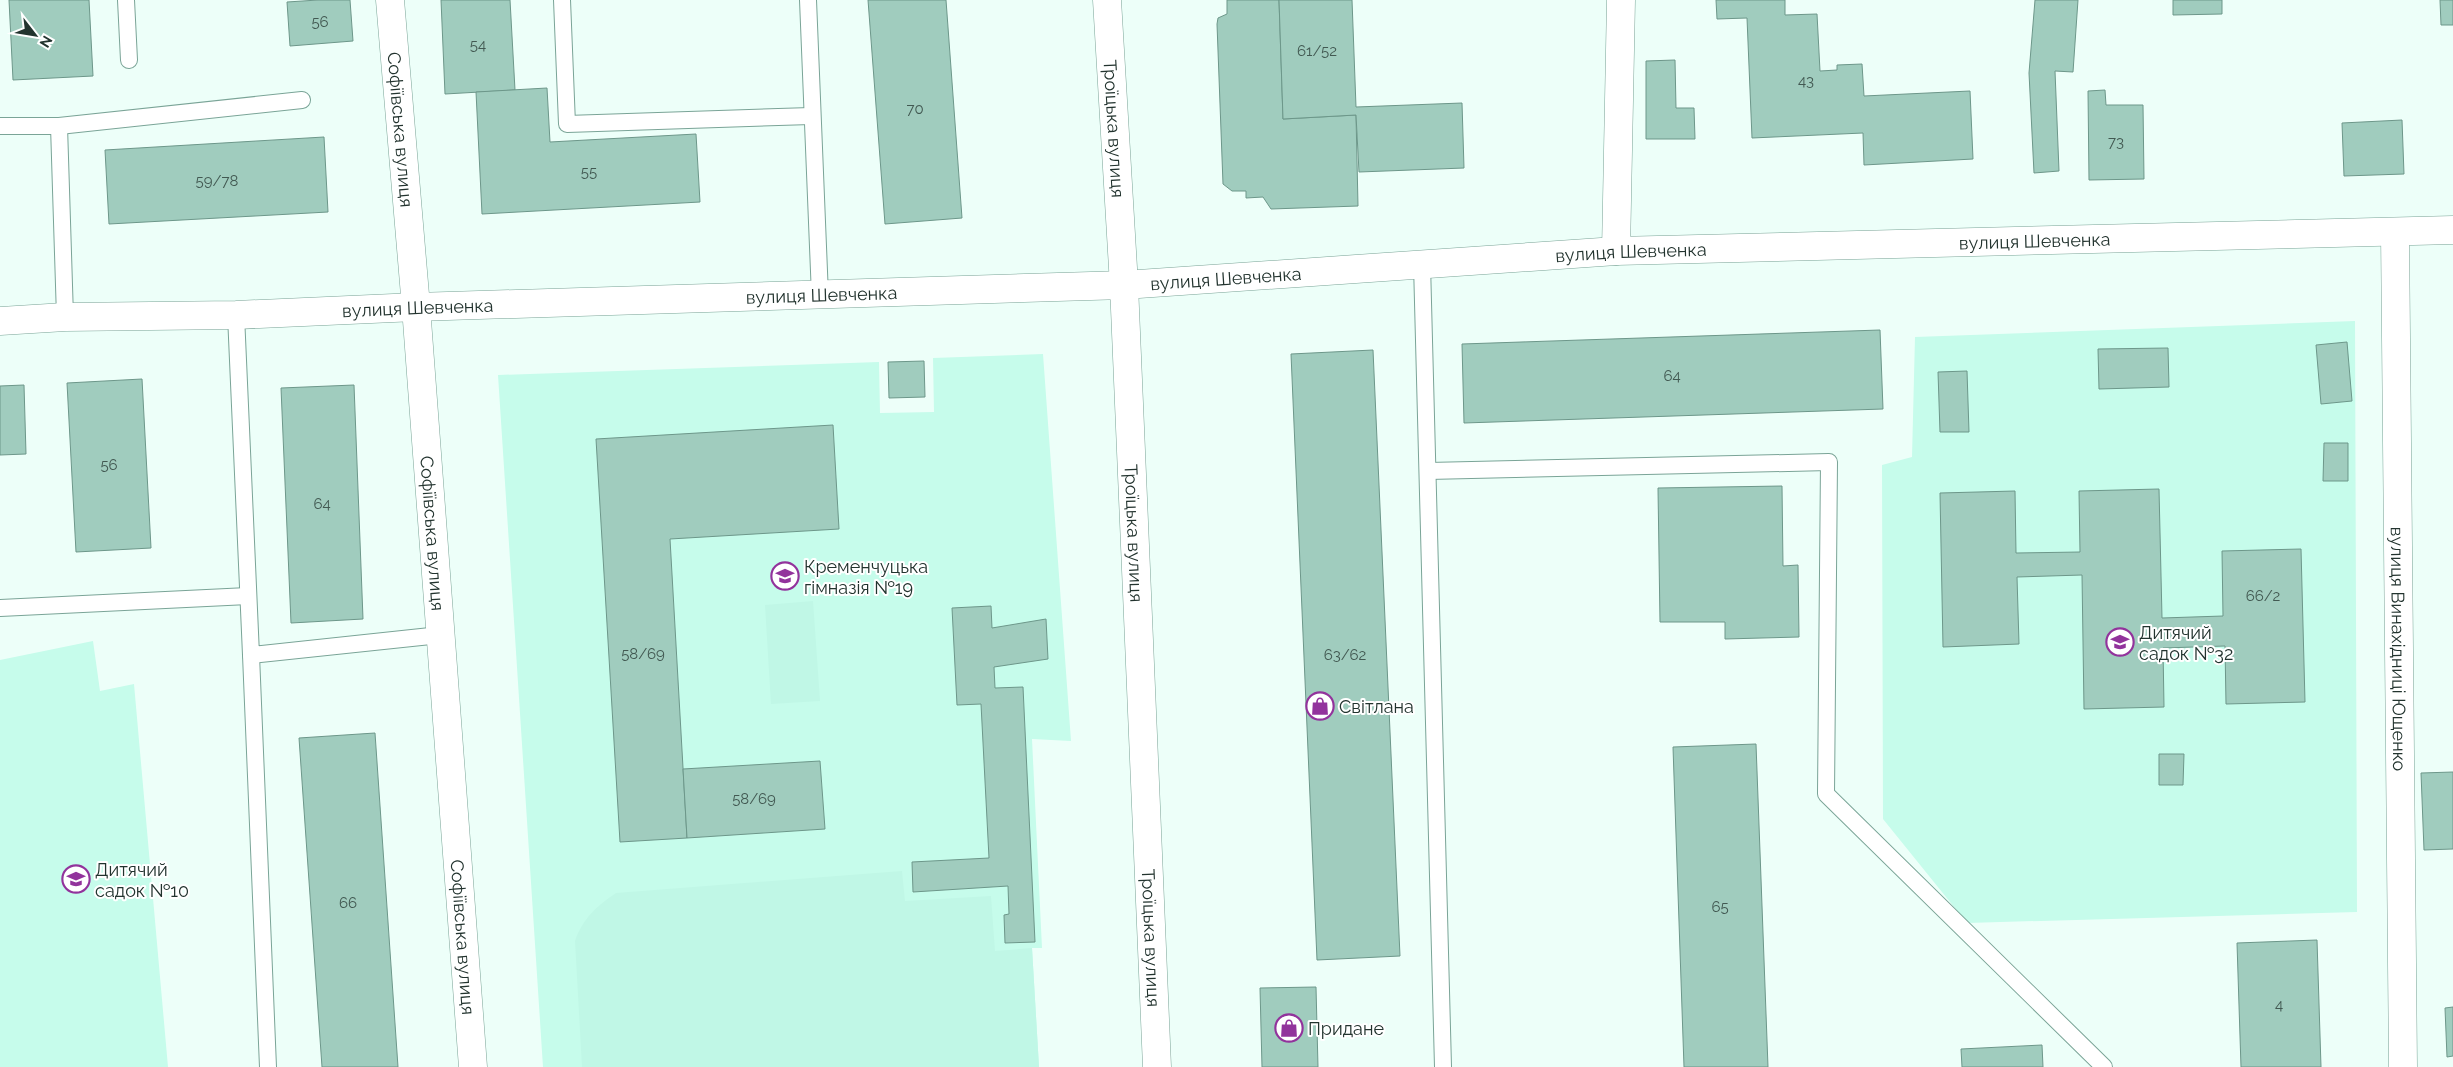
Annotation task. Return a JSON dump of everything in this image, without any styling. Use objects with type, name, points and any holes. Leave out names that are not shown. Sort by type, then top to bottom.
[{"type":"street","name":"Софіївська вулиця","points":[[390,0],[416,307],[473,1067]]},
{"type":"street","name":"Троїцька вулиця","points":[[1106,0],[1124,285],[1157,1067]]},
{"type":"street","points":[[1616,251],[1621,0]]},
{"type":"street","name":"вулиця Шевченка","points":[[0,321],[64,317],[236,316],[416,307],[820,296],[1124,285],[1616,251],[2453,230]]},
{"type":"street","name":"вулиця Винахідниці Ющенко","points":[[2395,232],[2404,1067]]},
{"type":"lane","points":[[126,0],[129,60]]},
{"type":"lane","points":[[562,0],[567,124],[811,116]]},
{"type":"lane","points":[[808,0],[811,116],[820,296]]},
{"type":"lane","points":[[0,126],[58,126],[302,100]]},
{"type":"lane","points":[[58,126],[64,317]]},
{"type":"lane","points":[[1422,264],[1443,1067]]},
{"type":"lane","points":[[236,316],[268,1067]]},
{"type":"lane","points":[[1428,471],[1828,462],[1826,794],[2104,1067]]},
{"type":"lane","points":[[0,608],[248,596]]},
{"type":"lane","points":[[251,655],[440,635]]},
{"type":"shaded area","name":"Дитячий садок №32","points":[[2355,321],[2357,912],[1967,923],[1883,819],[1882,465],[1912,457],[1915,337]]},
{"type":"shaded area","name":"Кременчуцька гімназія №19","points":[[1043,354],[1071,741],[1032,739],[1042,948],[1032,948],[1039,1067],[543,1067],[498,375],[879,362],[880,413],[934,412],[933,358]]},
{"type":"shaded area","points":[[813,601],[820,701],[771,704],[765,605]]},
{"type":"shaded area","name":"Дитячий садок №10","points":[[93,641],[100,691],[134,684],[168,1067],[0,1067],[0,660]]},
{"type":"shaded area","points":[[902,871],[905,901],[991,896],[995,951],[1032,948],[1039,1067],[582,1067],[575,941],[591,913],[616,893]]},
{"type":"building","points":[[9,0],[89,0],[93,76],[13,80]]},
{"type":"building","points":[[350,0],[353,41],[290,46],[287,2]]},
{"type":"building","points":[[441,0],[510,0],[515,90],[445,94]]},
{"type":"building","points":[[868,0],[946,0],[962,218],[885,224]]},
{"type":"building","points":[[1227,0],[1279,0],[1283,119],[1356,115],[1358,206],[1271,209],[1263,197],[1246,198],[1246,191],[1232,191],[1223,184],[1217,24],[1218,18],[1227,14]]},
{"type":"building","points":[[1279,0],[1352,0],[1356,107],[1462,103],[1464,168],[1359,172],[1356,115],[1283,119]]},
{"type":"building","points":[[1716,0],[1785,0],[1785,15],[1817,14],[1820,71],[1837,70],[1837,65],[1862,64],[1864,96],[1970,91],[1973,159],[1864,165],[1863,133],[1752,138],[1747,18],[1717,19]]},
{"type":"building","points":[[2035,0],[2078,0],[2073,72],[2055,71],[2059,171],[2034,173],[2029,73]]},
{"type":"building","points":[[2173,0],[2222,0],[2222,14],[2173,15]]},
{"type":"building","points":[[2440,0],[2453,0],[2453,25],[2441,25]]},
{"type":"building","points":[[1675,60],[1676,108],[1694,108],[1695,139],[1646,139],[1646,61]]},
{"type":"building","points":[[547,88],[550,142],[696,134],[700,202],[482,214],[476,92]]},
{"type":"building","points":[[2105,90],[2106,105],[2143,105],[2144,179],[2089,180],[2088,91]]},
{"type":"building","points":[[2402,120],[2404,174],[2344,176],[2342,123]]},
{"type":"building","points":[[324,137],[328,212],[109,224],[105,150]]},
{"type":"building","points":[[1880,330],[1883,409],[1464,423],[1462,344]]},
{"type":"building","points":[[2347,342],[2352,401],[2321,404],[2316,345]]},
{"type":"building","points":[[2168,348],[2169,387],[2099,389],[2098,349]]},
{"type":"building","points":[[1373,350],[1400,956],[1317,960],[1291,354]]},
{"type":"building","points":[[924,361],[925,397],[889,398],[888,362]]},
{"type":"building","points":[[1967,371],[1969,432],[1940,432],[1938,372]]},
{"type":"building","points":[[142,379],[151,548],[76,552],[67,383]]},
{"type":"building","points":[[24,385],[26,454],[0,455],[0,386]]},
{"type":"building","points":[[354,385],[363,619],[291,623],[281,388]]},
{"type":"building","points":[[833,425],[839,529],[670,539],[687,838],[620,842],[596,439]]},
{"type":"building","points":[[2324,443],[2348,443],[2348,481],[2323,481]]},
{"type":"building","points":[[1782,486],[1783,566],[1798,565],[1799,637],[1725,639],[1725,622],[1660,622],[1658,488]]},
{"type":"building","points":[[2159,489],[2162,618],[2223,616],[2222,551],[2301,549],[2305,702],[2226,704],[2225,646],[2163,648],[2164,707],[2084,709],[2082,575],[2017,577],[2019,644],[1943,647],[1940,493],[2015,491],[2016,553],[2080,552],[2079,491]]},
{"type":"building","points":[[991,606],[992,628],[1046,619],[1048,659],[994,667],[995,688],[1023,687],[1035,942],[1005,943],[1004,915],[1009,914],[1008,886],[913,892],[912,862],[989,858],[981,704],[957,705],[952,608]]},
{"type":"building","points":[[375,733],[398,1067],[322,1067],[299,738]]},
{"type":"building","points":[[1756,744],[1768,1067],[1684,1067],[1673,747]]},
{"type":"building","points":[[2159,754],[2184,754],[2183,785],[2159,785]]},
{"type":"building","points":[[820,761],[825,829],[687,838],[683,769]]},
{"type":"building","points":[[2453,772],[2453,849],[2424,850],[2421,773]]},
{"type":"building","points":[[2317,940],[2321,1067],[2241,1067],[2237,943]]},
{"type":"building","name":"Придане","points":[[1316,987],[1318,1067],[1262,1067],[1260,988]]},
{"type":"building","points":[[2453,1007],[2453,1056],[2447,1057],[2445,1008]]},
{"type":"building","points":[[2042,1045],[2043,1067],[1962,1067],[1961,1049]]},
{"type":"place","name":"Кременчуцька гімназія №19","points":[[785,576]]},
{"type":"place","name":"Дитячий садок №32","points":[[2120,642]]},
{"type":"place","name":"Світлана","points":[[1320,706]]},
{"type":"place","name":"Дитячий садок №10","points":[[76,879]]},
{"type":"place","name":"Придане","points":[[1289,1028]]}]
